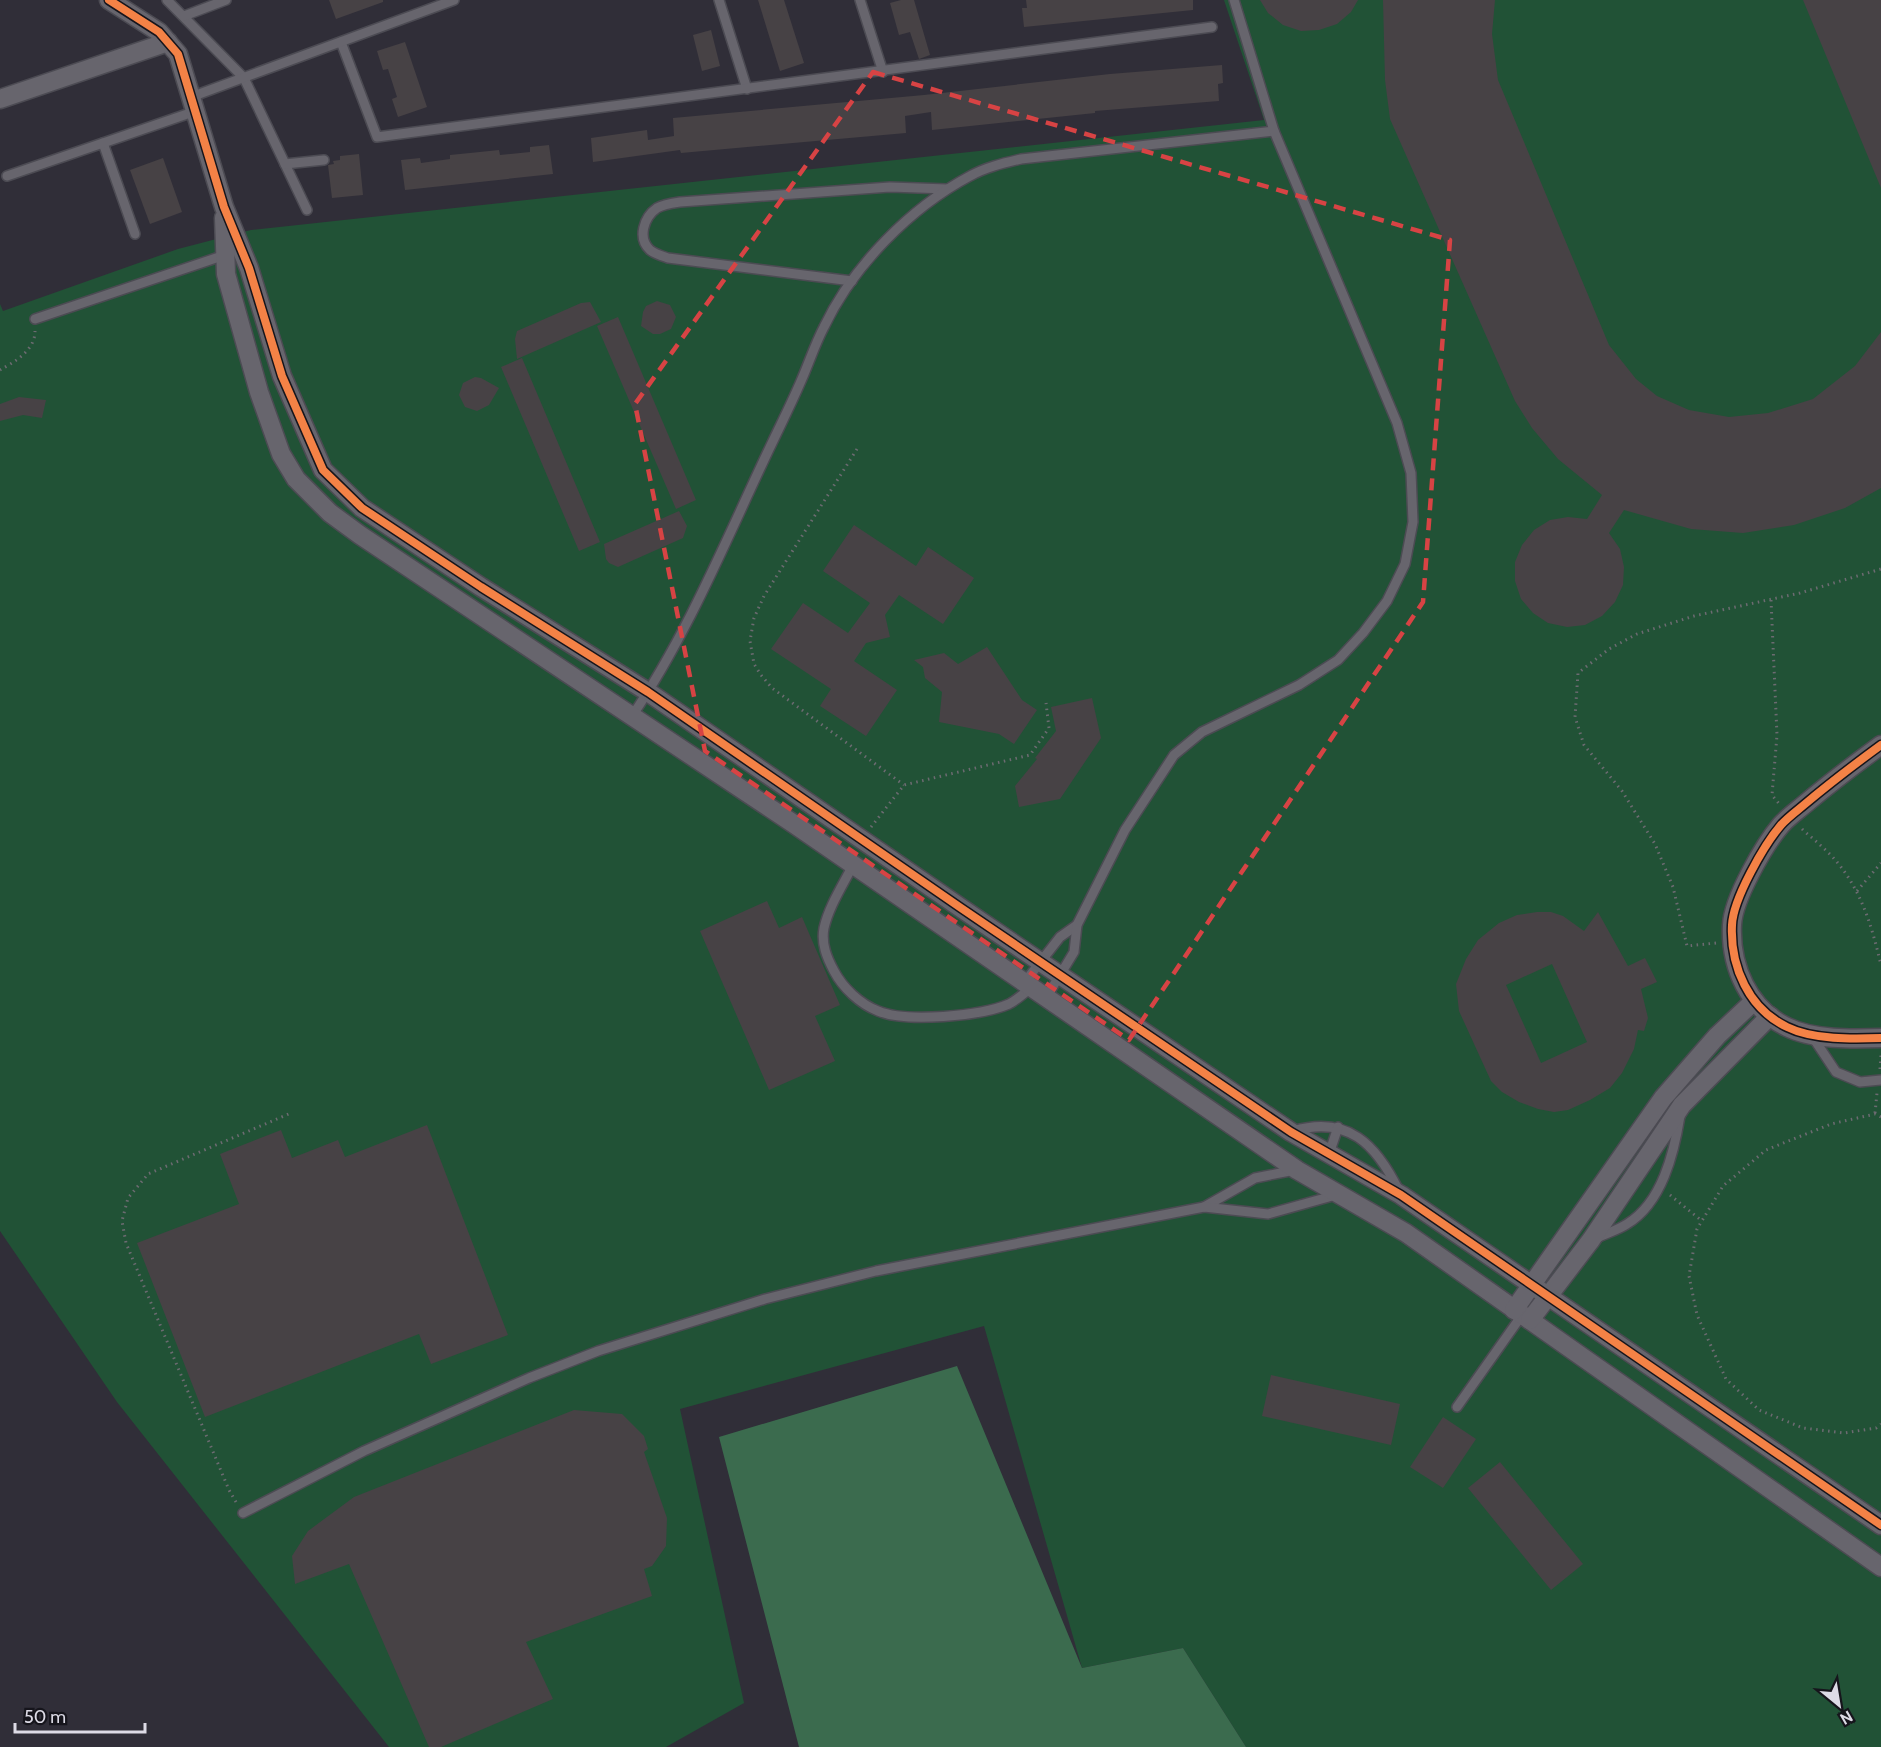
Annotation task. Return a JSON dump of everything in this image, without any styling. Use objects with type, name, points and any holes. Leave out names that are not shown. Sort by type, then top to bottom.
[{"type":"street","points":[[109,0],[159,32],[178,54],[224,207],[249,267],[282,376],[323,470],[362,508],[481,587],[648,692],[1291,1132],[1401,1195],[1881,1525]]},
{"type":"street","points":[[0,99],[168,42]]},
{"type":"street","points":[[224,207],[226,274],[259,392],[281,454],[296,479],[330,513],[853,866],[1297,1170],[1406,1233],[1881,1567]]},
{"type":"street","points":[[1881,745],[1834,778],[1781,825],[1747,877],[1732,924],[1734,956],[1746,990],[1754,1002],[1770,1016],[1786,1027],[1810,1033],[1841,1039],[1881,1038]]},
{"type":"street","points":[[1522,1315],[1532,1285],[1663,1098],[1717,1036],[1754,1002]]},
{"type":"street","points":[[1522,1315],[1547,1297],[1591,1240],[1682,1105],[1770,1016]]},
{"type":"lane","points":[[166,0],[244,78],[308,210]]},
{"type":"lane","points":[[184,16],[226,0]]},
{"type":"lane","points":[[7,176],[103,143],[193,104],[244,78],[454,0]]},
{"type":"lane","points":[[718,0],[747,89]]},
{"type":"lane","points":[[860,0],[883,72]]},
{"type":"lane","points":[[853,866],[824,928],[825,953],[837,977],[853,996],[878,1011],[929,1018],[992,1010],[1011,1003],[1060,975],[1074,952],[1077,925],[1125,830],[1174,755],[1202,732],[1299,685],[1338,660],[1363,633],[1387,601],[1405,564],[1413,522],[1411,473],[1397,423],[1274,131],[1234,0]]},
{"type":"lane","points":[[341,42],[377,137],[1212,27]]},
{"type":"lane","points":[[632,716],[687,624],[801,381],[824,326],[852,282],[897,229],[921,207],[971,175],[996,165],[1021,159],[1274,131]]},
{"type":"lane","points":[[103,143],[135,234]]},
{"type":"lane","points":[[285,164],[324,160]]},
{"type":"lane","points":[[852,282],[668,258],[651,250],[645,244],[643,231],[645,221],[658,208],[680,202],[890,187],[947,189]]},
{"type":"lane","points":[[34,319],[225,255]]},
{"type":"lane","points":[[1034,990],[1040,962],[1059,937],[1077,925]]},
{"type":"lane","points":[[1810,1033],[1836,1072],[1860,1082],[1881,1080]]},
{"type":"lane","points":[[1591,1240],[1628,1224],[1645,1208],[1669,1169],[1682,1105]]},
{"type":"lane","points":[[1291,1132],[1310,1126],[1338,1127],[1355,1134],[1381,1159],[1401,1195]]},
{"type":"lane","points":[[1329,1154],[1338,1127]]},
{"type":"lane","points":[[1204,1207],[1255,1178],[1297,1170]]},
{"type":"lane","points":[[243,1513],[364,1451],[529,1378],[598,1351],[765,1299],[876,1271],[1204,1207],[1268,1214],[1339,1194]]},
{"type":"lane","points":[[1457,1407],[1522,1315]]},
{"type":"path","points":[[0,370],[26,352],[35,337],[34,319]]},
{"type":"path","points":[[857,449],[764,596],[754,618],[750,641],[754,664],[772,688],[904,785]]},
{"type":"path","points":[[1733,941],[1687,946],[1673,887],[1655,844],[1622,791],[1584,745],[1575,717],[1578,673],[1609,649],[1637,634],[1694,616],[1800,593],[1881,569]]},
{"type":"path","points":[[862,839],[904,785],[1030,755],[1050,728],[1046,703]]},
{"type":"path","points":[[1856,892],[1881,863]]},
{"type":"path","points":[[243,1513],[229,1490],[126,1243],[122,1221],[128,1198],[148,1174],[291,1113]]},
{"type":"path","points":[[1881,1116],[1875,1114],[1831,1124],[1766,1150],[1723,1186],[1697,1229],[1689,1276],[1697,1316],[1726,1379],[1759,1410],[1803,1428],[1844,1433],[1876,1428],[1881,1424]]},
{"type":"path","points":[[1659,1186],[1702,1221]]},
{"type":"highlighted area","points":[[873,72],[1450,240],[1423,602],[1129,1040],[705,751],[635,404]]},
{"type":"green space","points":[[1224,0],[1881,0],[1881,1747],[1246,1747],[1183,1648],[1082,1668],[984,1326],[680,1409],[744,1703],[666,1747],[389,1747],[117,1402],[0,1231],[0,304],[3,311],[178,249],[251,230],[1264,120]]},
{"type":"green space","points":[[957,1366],[1082,1668],[1183,1648],[1246,1747],[799,1747],[719,1437]]},
{"type":"building","points":[[329,0],[383,0],[383,2],[336,19]]},
{"type":"building","points":[[758,0],[784,0],[804,63],[780,71]]},
{"type":"building","points":[[914,0],[930,55],[919,59],[910,32],[899,35],[890,3]]},
{"type":"building","points":[[1026,0],[1193,0],[1193,10],[1024,27],[1022,8],[1027,8]]},
{"type":"building","points":[[1260,0],[1358,0],[1351,12],[1337,24],[1319,30],[1301,31],[1283,25],[1268,13]]},
{"type":"building","points":[[1383,0],[1495,0],[1492,34],[1498,80],[1609,345],[1636,379],[1657,396],[1689,410],[1729,417],[1768,413],[1813,399],[1855,366],[1881,332],[1881,488],[1845,508],[1794,525],[1743,533],[1691,529],[1624,510],[1609,533],[1620,549],[1624,567],[1623,585],[1615,602],[1602,616],[1585,625],[1567,627],[1548,623],[1533,613],[1521,599],[1515,581],[1515,562],[1522,545],[1534,530],[1550,520],[1568,517],[1587,519],[1602,495],[1558,459],[1532,428],[1515,401],[1390,119],[1385,80]]},
{"type":"building","points":[[1803,0],[1881,0],[1881,188]]},
{"type":"building","points":[[711,30],[720,66],[702,71],[693,35]]},
{"type":"building","points":[[405,42],[427,107],[398,117],[392,99],[397,97],[388,69],[383,70],[377,51]]},
{"type":"building","points":[[1222,65],[1223,83],[1218,84],[1219,101],[1095,111],[1095,113],[932,130],[931,112],[905,116],[906,133],[681,153],[680,150],[593,162],[591,138],[647,130],[648,140],[674,136],[673,118],[924,95],[1110,74]]},
{"type":"building","points":[[549,145],[553,174],[405,190],[401,160],[420,158],[421,163],[450,159],[450,155],[499,150],[500,155],[530,152],[530,147]]},
{"type":"building","points":[[359,154],[363,195],[332,198],[328,165],[340,160],[340,156]]},
{"type":"building","points":[[163,158],[182,212],[150,224],[130,170]]},
{"type":"building","points":[[657,301],[670,305],[676,317],[671,329],[660,334],[653,334],[641,326],[646,306]]},
{"type":"building","points":[[590,302],[601,322],[517,359],[515,339],[517,331],[581,303]]},
{"type":"building","points":[[618,317],[696,500],[676,509],[597,326]]},
{"type":"building","points":[[522,358],[600,542],[579,551],[501,367]]},
{"type":"building","points":[[475,377],[499,388],[489,405],[477,411],[465,407],[459,395],[463,383]]},
{"type":"building","points":[[19,397],[46,400],[42,418],[23,415],[0,421],[0,404]]},
{"type":"building","points":[[679,511],[687,526],[683,538],[618,567],[606,559],[604,544]]},
{"type":"building","points":[[854,525],[916,566],[928,547],[974,578],[943,624],[899,595],[885,615],[890,637],[866,643],[854,661],[897,690],[866,736],[820,706],[831,689],[771,649],[803,603],[848,633],[870,603],[823,571]]},
{"type":"building","points":[[987,647],[1022,700],[1037,710],[1014,744],[999,734],[939,722],[942,692],[925,678],[923,667],[914,660],[944,653],[958,664]]},
{"type":"building","points":[[1092,698],[1101,738],[1060,799],[1019,807],[1015,786],[1056,731],[1051,707]]},
{"type":"building","points":[[767,901],[779,928],[802,917],[840,1005],[815,1016],[835,1061],[769,1090],[700,931]]},
{"type":"building","points":[[1551,912],[1563,916],[1584,931],[1598,912],[1628,966],[1645,958],[1657,982],[1641,989],[1648,1018],[1644,1031],[1638,1030],[1634,1049],[1622,1073],[1610,1088],[1568,1110],[1554,1112],[1538,1109],[1502,1092],[1491,1081],[1459,1011],[1456,984],[1466,959],[1478,940],[1499,923],[1517,915]],"holes":[[[1552,964],[1587,1042],[1541,1063],[1506,985]]]},
{"type":"building","points":[[427,1125],[508,1335],[431,1364],[419,1334],[205,1417],[137,1243],[239,1204],[220,1154],[281,1130],[292,1158],[338,1140],[345,1157]]},
{"type":"building","points":[[1271,1375],[1400,1404],[1391,1445],[1262,1416]]},
{"type":"building","points":[[574,1410],[622,1414],[644,1436],[648,1449],[644,1452],[667,1518],[666,1546],[652,1566],[644,1569],[652,1596],[526,1642],[553,1699],[441,1747],[429,1747],[349,1564],[295,1584],[292,1556],[308,1531],[354,1497]]},
{"type":"building","points":[[1443,1417],[1476,1439],[1443,1488],[1410,1467]]},
{"type":"building","points":[[1500,1462],[1583,1564],[1551,1590],[1468,1488]]},
{"type":"cycle path","points":[[109,0],[159,32],[178,54],[224,207],[249,268],[282,376],[323,470],[362,508],[481,587],[648,692],[1291,1132],[1401,1195],[1881,1525]]},
{"type":"cycle path","points":[[1881,745],[1781,825],[1766,845],[1743,887],[1732,925],[1734,956],[1744,985],[1752,998],[1774,1019],[1787,1027],[1809,1034],[1846,1038],[1881,1038]]}]
